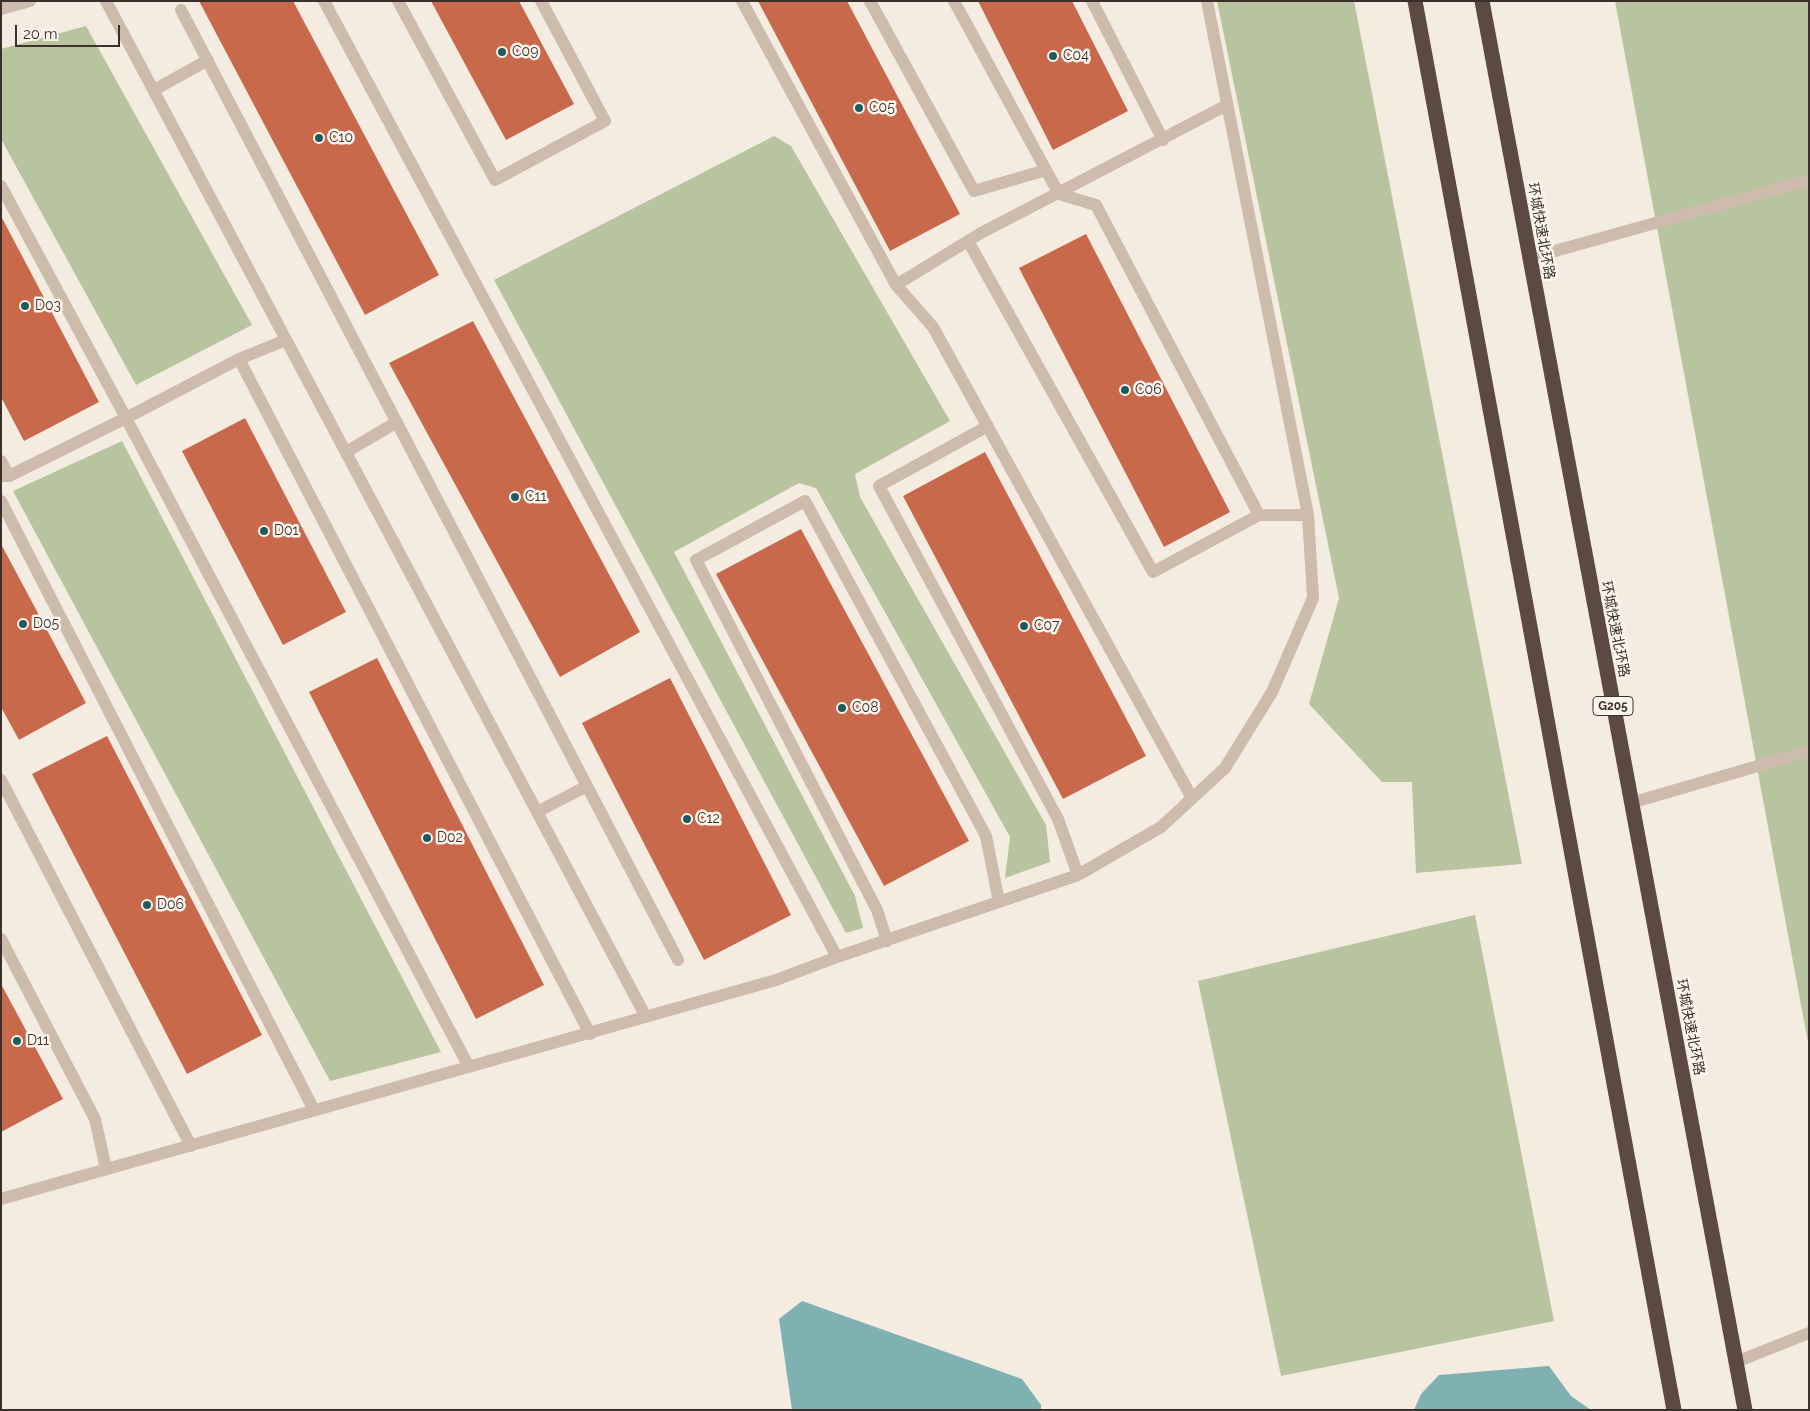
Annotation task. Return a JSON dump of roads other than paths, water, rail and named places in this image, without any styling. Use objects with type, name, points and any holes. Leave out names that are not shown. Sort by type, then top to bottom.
[{"type":"highway","points":[[1415,1],[1674,1410]]},
{"type":"highway","name":"环城快速北环路","points":[[1482,1],[1745,1410]]},
{"type":"street","points":[[1,9],[30,1]]},
{"type":"street","points":[[106,1],[646,1017]]},
{"type":"street","points":[[324,1],[837,957]]},
{"type":"street","points":[[398,1],[495,180],[605,121],[541,1]]},
{"type":"street","points":[[742,1],[896,285],[933,327],[1192,798]]},
{"type":"street","points":[[870,1],[974,191],[1046,170]]},
{"type":"street","points":[[954,1],[1059,194],[1096,205],[1259,516]]},
{"type":"street","points":[[1092,1],[1163,140]]},
{"type":"street","points":[[1,1199],[776,980],[837,957],[1078,876],[1161,826],[1225,768],[1272,692],[1313,598],[1308,515],[1207,1]]},
{"type":"street","points":[[181,10],[678,960]]},
{"type":"street","points":[[154,90],[208,60]]},
{"type":"street","points":[[896,285],[981,233],[1163,140],[1227,105]]},
{"type":"street","points":[[1530,258],[1809,180]]},
{"type":"street","points":[[1,186],[126,418],[469,1067]]},
{"type":"street","points":[[968,241],[1153,572],[1259,516],[1308,515]]},
{"type":"street","points":[[1,461],[5,476],[126,418],[239,359],[286,340]]},
{"type":"street","points":[[239,359],[590,1034]]},
{"type":"street","points":[[346,452],[397,422]]},
{"type":"street","points":[[988,426],[879,486],[1058,819],[1078,876]]},
{"type":"street","points":[[1,501],[314,1110]]},
{"type":"street","points":[[887,941],[877,910],[696,560],[805,501],[986,836],[998,902]]},
{"type":"street","points":[[1631,803],[1809,751]]},
{"type":"street","points":[[1,780],[190,1146]]},
{"type":"street","points":[[536,812],[587,786]]},
{"type":"street","points":[[1,939],[95,1119],[106,1170]]},
{"type":"street","points":[[1736,1362],[1809,1333]]},
{"type":"water","points":[[802,1301],[1022,1379],[1041,1405],[1041,1410],[792,1410],[779,1319]]},
{"type":"water","points":[[1549,1366],[1571,1396],[1591,1410],[1414,1410],[1421,1394],[1439,1375]]},
{"type":"place","name":"C09","points":[[502,52]]},
{"type":"place","name":"C04","points":[[1053,56]]},
{"type":"place","name":"C05","points":[[859,108]]},
{"type":"place","name":"C10","points":[[319,138]]},
{"type":"place","name":"D03","points":[[25,306]]},
{"type":"place","name":"C06","points":[[1125,390]]},
{"type":"place","name":"C11","points":[[515,497]]},
{"type":"place","name":"D01","points":[[264,531]]},
{"type":"place","name":"D05","points":[[23,624]]},
{"type":"place","name":"C07","points":[[1024,626]]},
{"type":"place","name":"C08","points":[[842,708]]},
{"type":"place","name":"C12","points":[[687,819]]},
{"type":"place","name":"D02","points":[[427,838]]},
{"type":"place","name":"D06","points":[[147,905]]},
{"type":"place","name":"D11","points":[[17,1041]]}]
